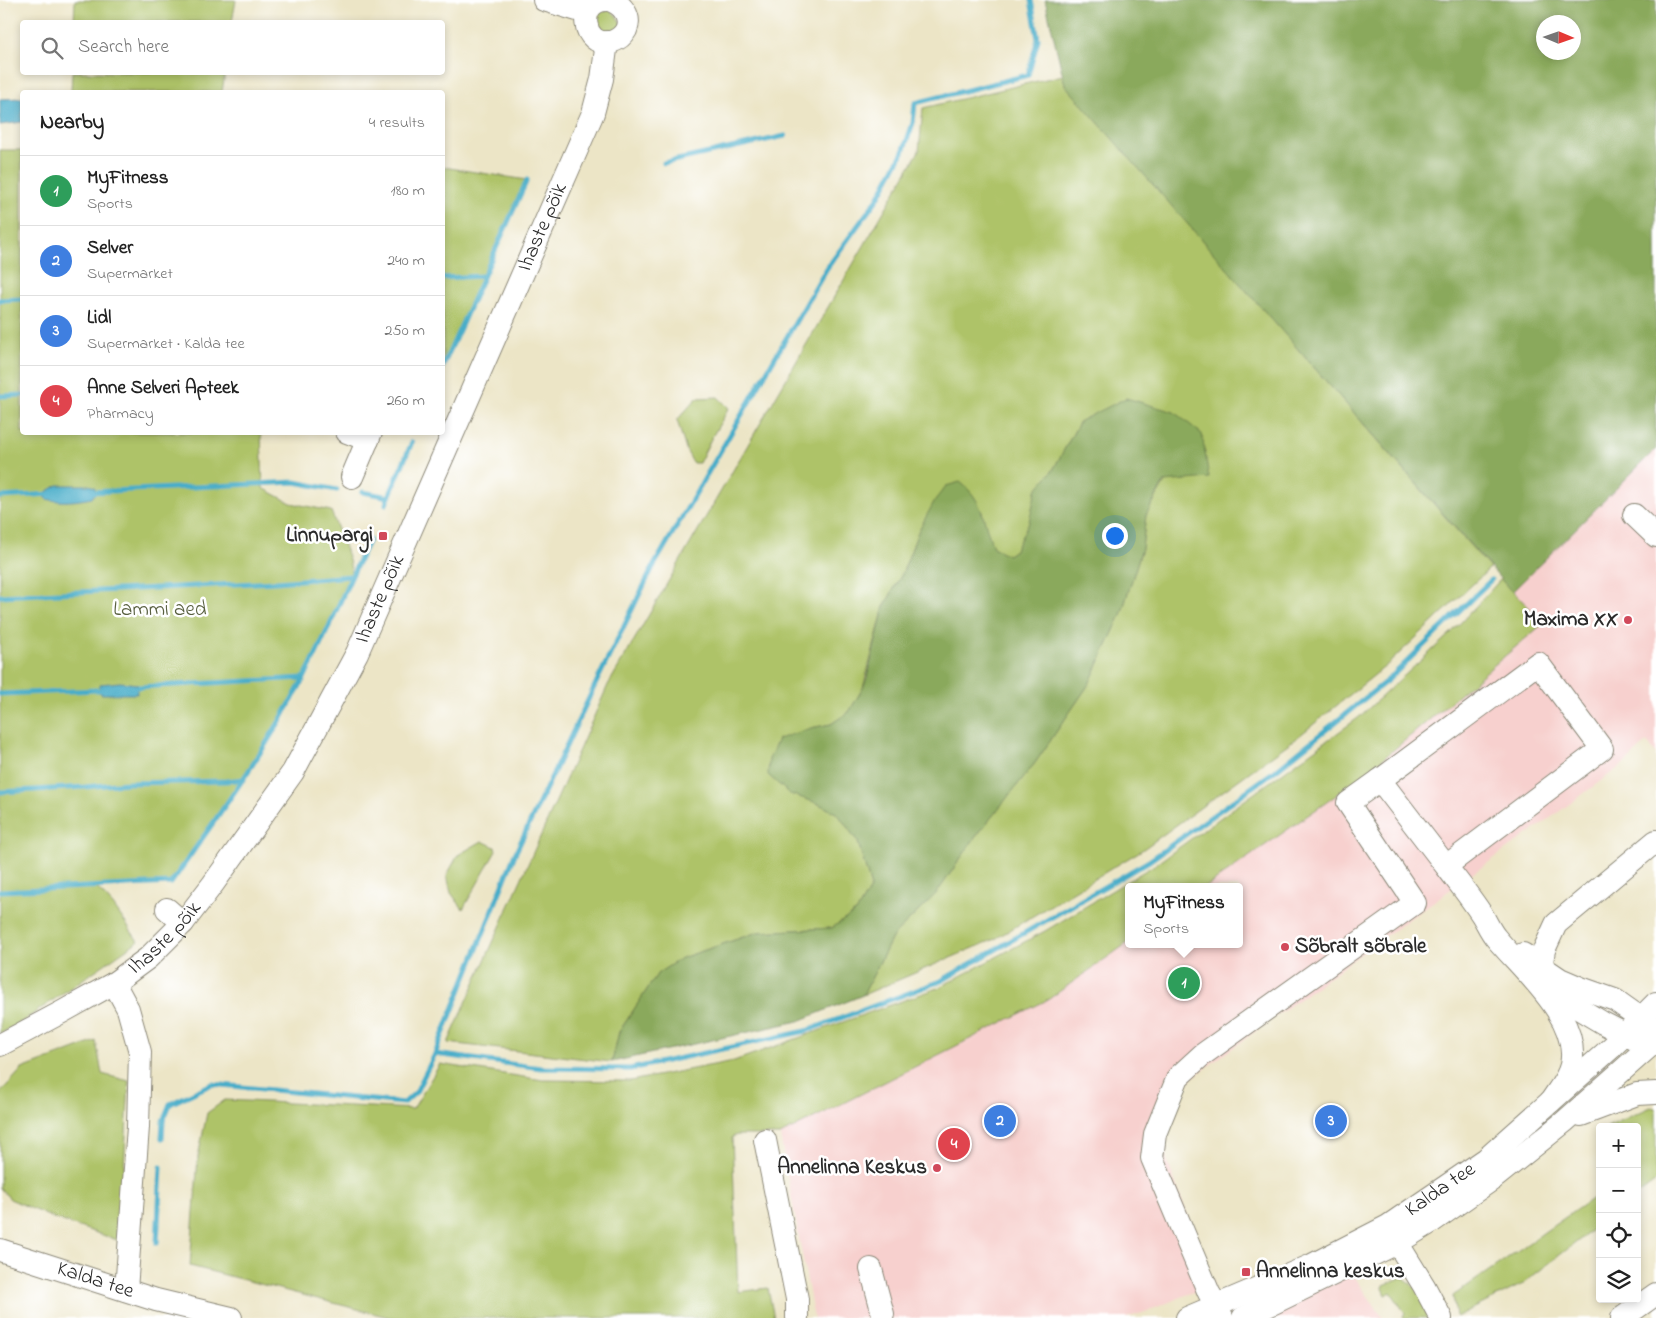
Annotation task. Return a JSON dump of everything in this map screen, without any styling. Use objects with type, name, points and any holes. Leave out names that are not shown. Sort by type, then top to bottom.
[{"type":"street","points":[[544,0],[587,13]]},
{"type":"street","points":[[595,3],[620,3],[627,25],[625,32],[614,41],[607,42],[594,38],[586,27],[587,13],[595,3]]},
{"type":"street","name":"Ihaste põik","points":[[0,1045],[114,982],[148,958],[175,916],[213,884],[293,772],[357,652],[448,434],[593,113],[602,79],[607,42]]},
{"type":"street","points":[[352,477],[370,436]]},
{"type":"street","points":[[1634,515],[1656,536]]},
{"type":"street","points":[[1220,1312],[1209,1294],[1152,1158],[1155,1134],[1178,1077],[1205,1054],[1415,903],[1348,802],[1538,663],[1602,749],[1446,866]]},
{"type":"street","points":[[1380,780],[1446,866],[1496,938],[1540,976],[1624,1034]]},
{"type":"street","points":[[1551,1101],[1566,1079],[1572,1064],[1571,1044],[1566,1029],[1540,976],[1544,950],[1556,924],[1656,842]]},
{"type":"street","points":[[1540,976],[1574,985],[1615,1000],[1652,1031]]},
{"type":"street","points":[[114,982],[128,1009],[140,1052],[138,1127],[126,1290]]},
{"type":"street","name":"Kalda tee","points":[[1187,1318],[1220,1312],[1350,1246],[1392,1234],[1486,1159],[1624,1034],[1652,1031]]},
{"type":"street","name":"Kalda tee","points":[[1243,1318],[1493,1179],[1564,1122],[1652,1031]]},
{"type":"street","points":[[1564,1122],[1637,1094],[1656,1093]]},
{"type":"street","points":[[765,1140],[799,1314]]},
{"type":"street","points":[[1392,1234],[1441,1318]]},
{"type":"street","name":"Kalda tee","points":[[6,1255],[156,1300],[231,1318]]},
{"type":"street","points":[[871,1269],[883,1314],[882,1318]]},
{"type":"street","points":[[1622,1318],[1656,1294]]},
{"type":"shaded area","points":[[1656,449],[1656,753],[1647,742],[1625,763],[1189,1080],[1166,1122],[1166,1158],[1213,1284],[1126,1318],[814,1318],[780,1135],[1049,999],[1125,945],[1125,948],[1243,948],[1243,883],[1212,883],[1358,780],[1543,623],[1512,592]]},
{"type":"shaded area","points":[[1352,1273],[1383,1318],[1261,1318]]},
{"type":"green space","points":[[75,0],[236,0],[232,20],[74,20]]},
{"type":"green space","points":[[1045,0],[1656,0],[1656,449],[1512,592],[1065,85]]},
{"type":"green space","points":[[608,6],[623,25],[602,37],[592,16]]},
{"type":"green space","points":[[72,75],[225,75],[222,90],[71,90]]},
{"type":"green space","points":[[1063,75],[1066,85],[1490,568],[1387,665],[1299,736],[1142,850],[995,939],[863,995],[893,936],[936,894],[974,839],[1035,763],[1089,684],[1121,615],[1142,548],[1146,515],[1165,482],[1080,421],[1053,470],[1037,490],[1029,522],[1015,550],[1008,555],[993,548],[982,512],[918,532],[903,572],[884,607],[863,688],[849,712],[831,724],[811,728],[817,803],[838,814],[858,842],[871,887],[857,911],[832,928],[758,932],[682,958],[658,973],[619,1032],[612,1062],[448,1043],[608,685],[919,151],[923,108]]},
{"type":"green space","name":"Lammi aed","points":[[0,150],[20,150],[20,435],[261,435],[263,488],[291,503],[331,511],[347,553],[351,576],[315,656],[278,723],[237,788],[171,883],[96,887],[113,905],[138,941],[23,1021],[0,1034]]},
{"type":"green space","points":[[445,167],[527,180],[445,364]]},
{"type":"green space","points":[[718,397],[729,408],[699,463],[693,463],[686,450],[677,420],[697,398]]},
{"type":"green space","points":[[1126,398],[1174,412],[1202,434],[1209,478],[1164,482],[1146,515],[1142,548],[1121,615],[1089,684],[1035,763],[974,839],[936,894],[893,936],[863,995],[799,1021],[612,1062],[619,1032],[658,973],[682,958],[758,932],[832,928],[857,911],[871,887],[858,842],[838,814],[817,803],[790,794],[768,775],[769,759],[778,739],[811,728],[831,724],[849,712],[867,678],[884,607],[903,572],[918,532],[935,500],[946,486],[960,482],[968,489],[982,512],[993,547],[1008,555],[1015,550],[1029,522],[1036,490],[1053,470],[1080,421]]},
{"type":"green space","points":[[1501,579],[1544,623],[1358,780],[1212,883],[1125,883],[1125,945],[1049,999],[780,1135],[737,1135],[732,1137],[738,1292],[768,1288],[774,1318],[392,1318],[190,1266],[198,1157],[207,1113],[225,1100],[413,1109],[440,1064],[543,1080],[630,1081],[734,1061],[938,988],[1045,931],[1156,864],[1358,718],[1452,632]]},
{"type":"green space","points":[[482,841],[495,847],[496,851],[463,909],[451,893],[447,875],[458,855]]},
{"type":"green space","points":[[96,1041],[102,1074],[129,1081],[120,1241],[53,1218],[10,1199],[0,1188],[0,1093],[22,1069]]},
{"type":"green space","points":[[1651,1107],[1656,1108],[1656,1181],[1641,1192],[1641,1123],[1616,1123]]},
{"type":"green space","points":[[1596,1196],[1596,1227],[1521,1285],[1456,1317],[1453,1296]]},
{"type":"green space","points":[[1402,1277],[1413,1285],[1420,1294],[1428,1318],[1404,1318],[1405,1313],[1391,1292],[1386,1295],[1383,1288],[1384,1285]]},
{"type":"water","points":[[20,98],[20,122],[0,125],[0,99]]},
{"type":"water","points":[[58,485],[89,485],[95,487],[95,493],[92,498],[75,501],[46,499],[46,492]]},
{"type":"water","points":[[120,682],[137,684],[137,694],[101,694],[98,690],[101,684]]},
{"type":"waterway","points":[[435,1054],[515,854],[653,567],[827,268],[878,198],[903,152],[913,123],[915,103],[1028,75],[1038,39],[1031,0]]},
{"type":"waterway","points":[[664,163],[785,136]]},
{"type":"waterway","points":[[445,361],[527,180]]},
{"type":"waterway","points":[[445,278],[483,276]]},
{"type":"waterway","points":[[0,300],[20,299]]},
{"type":"waterway","points":[[0,396],[20,395]]},
{"type":"waterway","points":[[386,504],[412,442]]},
{"type":"waterway","points":[[91,492],[295,482],[337,490]]},
{"type":"waterway","points":[[363,492],[389,497]]},
{"type":"waterway","points":[[0,497],[52,494]]},
{"type":"waterway","points":[[0,891],[171,883],[274,731],[313,661],[369,540]]},
{"type":"waterway","points":[[0,596],[276,582],[351,576]]},
{"type":"waterway","points":[[162,1139],[163,1121],[170,1104],[212,1084],[404,1103],[416,1092],[435,1054],[541,1068],[630,1069],[806,1031],[941,981],[1149,861],[1276,770],[1389,679],[1491,580]]},
{"type":"waterway","points":[[138,687],[304,678]]},
{"type":"waterway","points":[[0,694],[98,690]]},
{"type":"waterway","points":[[0,792],[127,783],[244,779]]},
{"type":"waterway","points":[[157,1243],[161,1167]]},
{"type":"place","name":"Linnupargi","points":[[383,536]]},
{"type":"place","name":"Maxima XX","points":[[1628,620]]},
{"type":"place","name":"Sõbralt sõbrale","points":[[1285,947]]},
{"type":"place","name":"MyFitness","points":[[1184,983]]},
{"type":"place","name":"Selver","points":[[1000,1121]]},
{"type":"place","name":"Lidl","points":[[1331,1121]]},
{"type":"place","name":"Anne Selveri Apteek","points":[[954,1144]]},
{"type":"place","name":"Annelinna Keskus","points":[[937,1168]]},
{"type":"place","name":"Annelinna keskus","points":[[1246,1272]]}]
